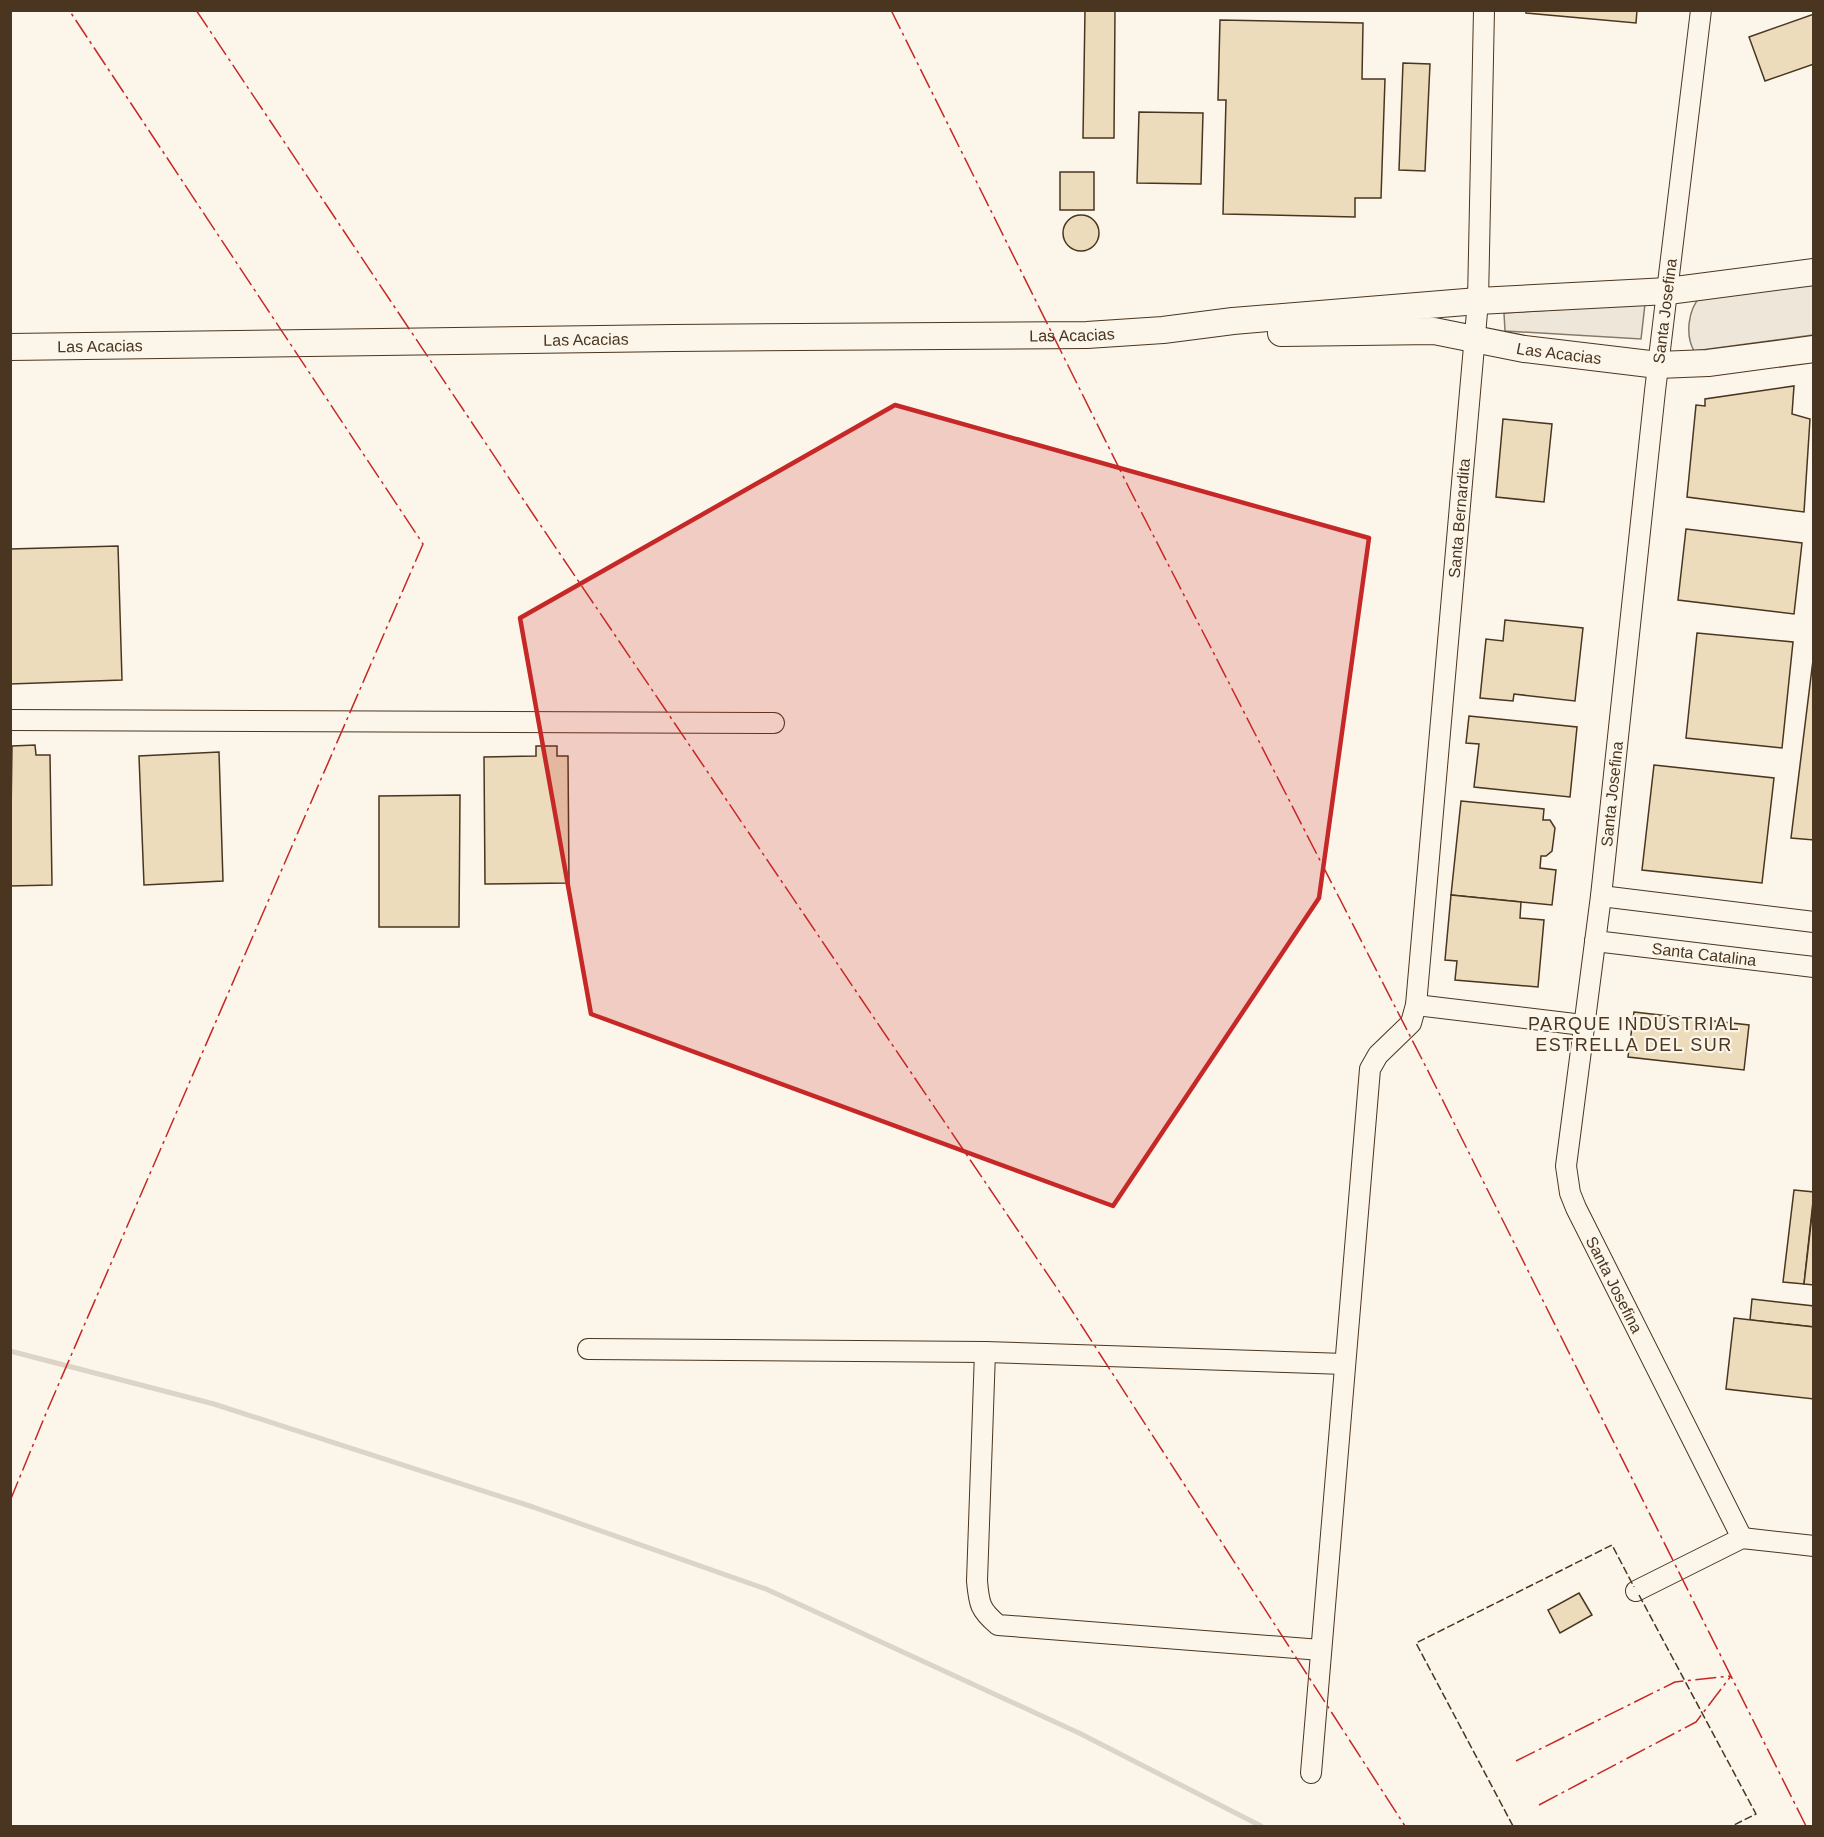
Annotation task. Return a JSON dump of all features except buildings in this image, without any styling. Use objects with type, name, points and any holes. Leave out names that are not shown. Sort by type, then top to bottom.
[{"type":"main road","name":"Las Acacias","points":[[10,347],[616,338],[1066,335],[1163,330],[1233,321],[1479,301],[1668,291],[1814,272]]},
{"type":"main road","name":"Las Acacias","points":[[1163,330],[1277,333],[1420,330],[1524,350],[1658,365],[1708,363],[1814,348]]},
{"type":"street","name":"Santa Bernardita","points":[[1413,1014],[1479,301],[1484,10]]},
{"type":"street","name":"Santa Josefina","points":[[1701,10],[1658,365],[1601,896],[1566,1154],[1566,1177],[1570,1193],[1599,1256],[1742,1538]]},
{"type":"street","points":[[10,720],[774,723]]},
{"type":"street","points":[[1601,896],[1814,922]]},
{"type":"street","name":"Santa Catalina","points":[[1595,941],[1814,968]]},
{"type":"street","points":[[1311,1773],[1370,1070],[1378,1055],[1413,1014],[1583,1025]]},
{"type":"street","points":[[588,1349],[985,1352],[1345,1364]]},
{"type":"street","points":[[985,1352],[977,1581],[978,1600],[984,1613],[998,1625],[1321,1650]]},
{"type":"street","points":[[1636,1591],[1742,1538],[1814,1546]]},
{"type":"highlighted area","points":[[895,405],[1369,538],[1319,898],[1113,1206],[591,1014],[520,618]]},
{"type":"shaded area","points":[[1813,282],[1813,335],[1694,351],[1689,337],[1689,322],[1693,308],[1701,296]]},
{"type":"shaded area","points":[[1645,304],[1641,339],[1505,331],[1504,313]]},
{"type":"waterway","points":[[10,1351],[214,1404],[533,1507],[766,1589],[1079,1733],[1261,1826]]},
{"type":"fence","points":[[1513,1826],[1416,1643],[1612,1545],[1634,1587]]},
{"type":"fence","points":[[1639,1595],[1756,1814],[1732,1826]]},
{"type":"power","points":[[10,1501],[423,544],[69,10]]},
{"type":"power","points":[[196,10],[535,517],[1065,1300],[1405,1826]]},
{"type":"power","points":[[891,10],[1129,488],[1427,1069],[1806,1826]]},
{"type":"power","points":[[1516,1761],[1675,1682],[1731,1676]]},
{"type":"power","points":[[1539,1805],[1696,1722],[1731,1676]]},
{"type":"district","name":"PARQUE INDUSTRIAL ESTRELLA DEL SUR","points":[[1634,1034]]}]
